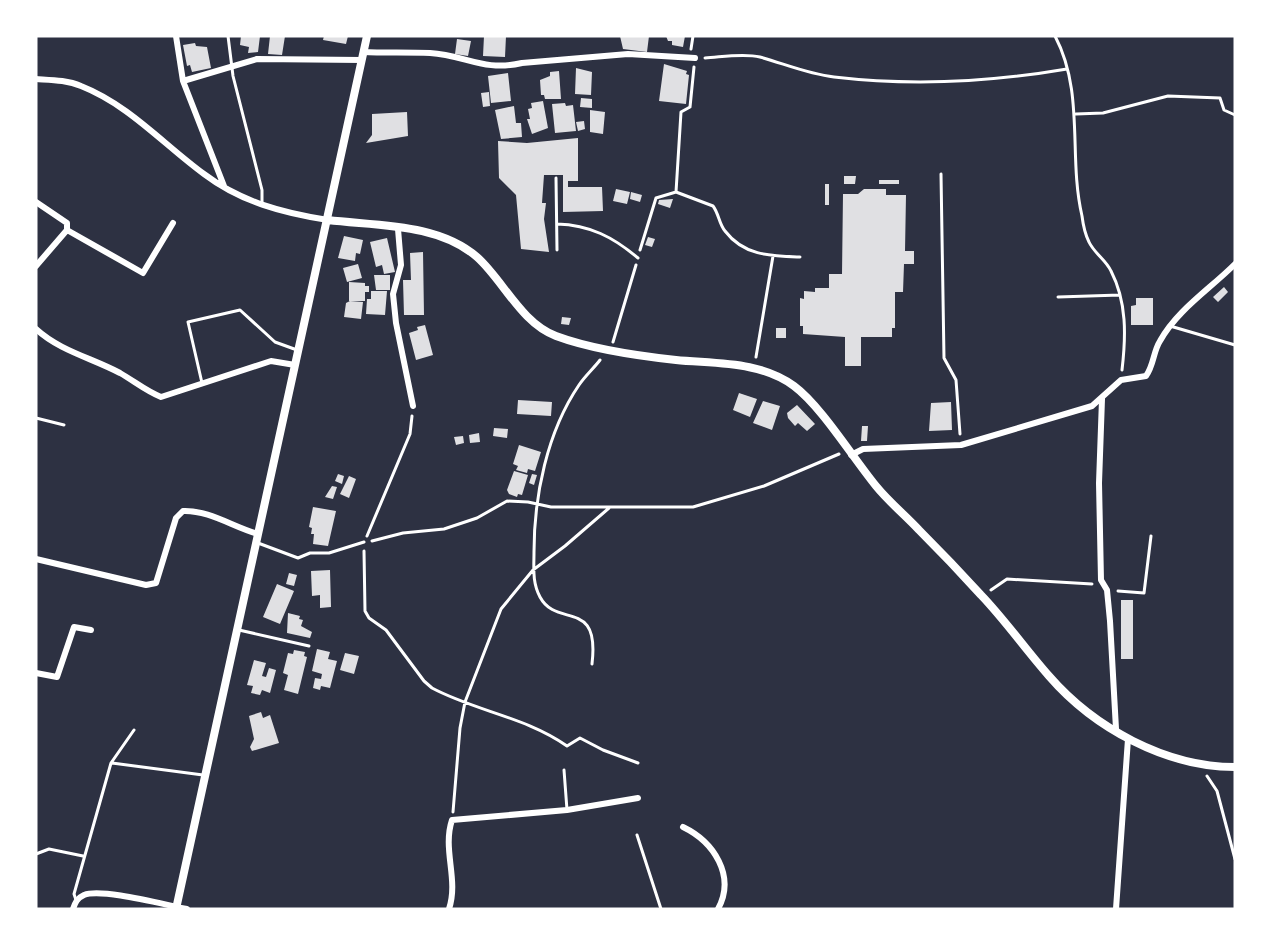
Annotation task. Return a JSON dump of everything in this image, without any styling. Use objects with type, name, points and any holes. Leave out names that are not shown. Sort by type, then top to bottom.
[{"type":"street","points":[[176,36],[183,81],[224,187]]},
{"type":"street","points":[[176,908],[367,36]]},
{"type":"street","points":[[183,81],[257,59],[431,53],[478,65],[506,66],[628,54],[695,58]]},
{"type":"street","points":[[36,79],[80,85],[116,104],[204,175],[262,206],[327,220],[429,232],[463,246],[478,258],[539,326],[554,335],[608,349],[753,368],[782,378],[797,388],[879,490],[984,597],[1051,679],[1080,706],[1128,739],[1155,751],[1204,765],[1235,767]]},
{"type":"street","points":[[36,202],[67,223],[67,230],[36,266]]},
{"type":"street","points":[[67,230],[143,273],[173,223]]},
{"type":"street","points":[[398,229],[401,265],[393,294],[413,406]]},
{"type":"street","points":[[849,452],[863,449],[960,445],[1092,405],[1102,399],[1121,380],[1146,376],[1154,365],[1158,343],[1181,312],[1235,264]]},
{"type":"street","points":[[36,329],[51,342],[122,374],[142,389],[161,397],[271,361],[295,365]]},
{"type":"street","points":[[1102,399],[1099,483],[1102,582],[1107,590],[1116,729]]},
{"type":"street","points":[[36,559],[147,585],[156,583],[176,518],[183,511],[198,511],[257,538]]},
{"type":"street","points":[[36,673],[57,677],[74,627],[91,630]]},
{"type":"street","points":[[1116,909],[1128,739]]},
{"type":"street","points":[[449,909],[452,889],[447,836],[452,820],[567,810],[638,798]]},
{"type":"street","points":[[683,827],[712,850],[722,864],[725,874],[723,899],[718,909]]},
{"type":"street","points":[[73,909],[76,900],[85,895],[103,893],[186,909]]},
{"type":"lane","points":[[228,36],[232,66],[262,190],[262,206]]},
{"type":"lane","points":[[556,178],[557,250]]},
{"type":"lane","points":[[557,224],[582,225],[599,232],[617,241],[638,258]]},
{"type":"lane","points":[[202,383],[188,322],[240,310],[274,342],[298,350]]},
{"type":"lane","points":[[1170,326],[1235,345]]},
{"type":"lane","points":[[36,418],[64,425]]},
{"type":"lane","points":[[257,538],[298,558],[310,553],[329,553],[364,542]]},
{"type":"lane","points":[[237,630],[309,646]]},
{"type":"lane","points":[[76,900],[74,894],[82,856],[90,842],[111,763],[134,730]]},
{"type":"lane","points":[[111,763],[205,776]]},
{"type":"lane","points":[[564,770],[567,810]]},
{"type":"lane","points":[[637,836],[661,909]]},
{"type":"lane","points":[[36,854],[49,849],[82,856]]},
{"type":"path","points":[[1055,36],[1067,69],[1076,114],[1078,198],[1082,218],[1088,241],[1111,270],[1120,296],[1126,341],[1121,380]]},
{"type":"path","points":[[676,192],[681,112],[690,107],[695,58],[757,56],[800,72],[835,77],[923,81],[1006,78],[1067,69]]},
{"type":"path","points":[[1076,114],[1103,113],[1168,96],[1220,98],[1224,110],[1235,115]]},
{"type":"path","points":[[941,174],[944,358],[956,380],[960,445]]},
{"type":"path","points":[[592,664],[593,638],[590,627],[541,599],[533,570],[536,503],[563,415],[580,383],[608,349],[638,258],[653,202],[656,198],[676,192],[713,206],[723,230],[744,249],[772,256],[800,257]]},
{"type":"path","points":[[753,368],[762,331],[772,256]]},
{"type":"path","points":[[1058,297],[1120,296]]},
{"type":"path","points":[[413,406],[410,434],[364,542],[365,611],[369,618],[386,630],[424,681],[443,693],[540,728],[567,746],[580,738],[603,750],[638,763]]},
{"type":"path","points":[[364,542],[403,533],[444,529],[477,518],[507,501],[536,503],[551,507],[693,507],[764,486],[849,452]]},
{"type":"path","points":[[452,820],[460,728],[465,702],[501,609],[533,570],[609,508]]},
{"type":"path","points":[[1107,590],[1144,593],[1151,536]]},
{"type":"path","points":[[984,597],[995,586],[1007,579],[1092,585],[1102,582]]},
{"type":"path","points":[[1204,765],[1208,779],[1217,791],[1235,860]]},
{"type":"building","points":[[241,36],[260,36],[258,52],[248,53],[249,47],[240,45]]},
{"type":"building","points":[[270,36],[285,36],[282,55],[268,54]]},
{"type":"building","points":[[324,36],[348,36],[346,44],[323,40]]},
{"type":"building","points":[[484,36],[506,36],[505,57],[483,56]]},
{"type":"building","points":[[620,36],[649,36],[647,52],[623,49]]},
{"type":"building","points":[[666,36],[685,36],[683,47],[672,45],[672,41],[668,41]]},
{"type":"building","points":[[457,39],[471,41],[468,56],[455,54]]},
{"type":"building","points":[[195,43],[196,46],[207,47],[211,68],[192,72],[190,65],[187,66],[183,45]]},
{"type":"building","points":[[664,64],[687,71],[686,74],[689,75],[686,104],[659,101]]},
{"type":"building","points":[[576,68],[592,72],[591,95],[575,94]]},
{"type":"building","points":[[559,71],[561,99],[545,99],[544,95],[541,95],[540,80],[550,76],[550,72]]},
{"type":"building","points":[[508,73],[511,101],[491,103],[488,76]]},
{"type":"building","points":[[489,92],[490,106],[483,107],[481,93]]},
{"type":"building","points":[[581,98],[592,99],[592,108],[580,107]]},
{"type":"building","points":[[543,101],[548,128],[532,134],[527,119],[530,119],[528,109],[532,108],[531,103]]},
{"type":"building","points":[[565,103],[566,106],[573,105],[576,131],[555,133],[552,104]]},
{"type":"building","points":[[514,106],[516,123],[521,123],[522,137],[501,139],[495,110]]},
{"type":"building","points":[[590,110],[605,112],[603,134],[590,132]]},
{"type":"building","points":[[407,112],[408,136],[366,143],[372,135],[372,114]]},
{"type":"building","points":[[584,121],[585,129],[578,131],[576,122]]},
{"type":"building","points":[[578,138],[578,181],[568,181],[568,187],[602,187],[603,211],[563,212],[563,175],[544,175],[542,203],[546,203],[544,219],[549,252],[521,249],[516,195],[499,178],[498,141],[527,143]]},
{"type":"building","points":[[844,176],[856,176],[855,184],[844,184]]},
{"type":"building","points":[[879,180],[899,180],[899,184],[879,184]]},
{"type":"building","points":[[825,184],[829,184],[829,205],[825,205]]},
{"type":"building","points":[[616,189],[630,192],[627,204],[613,201]]},
{"type":"building","points":[[864,189],[886,189],[886,195],[906,195],[905,251],[914,251],[914,264],[904,264],[903,292],[895,292],[895,328],[892,328],[892,337],[861,337],[861,366],[845,366],[845,337],[803,334],[803,326],[800,326],[800,298],[804,299],[804,291],[815,292],[815,288],[829,288],[829,274],[842,274],[843,194],[858,194]]},
{"type":"building","points":[[631,192],[642,195],[640,202],[630,199]]},
{"type":"building","points":[[673,199],[670,208],[658,204],[659,200]]},
{"type":"building","points":[[344,236],[363,240],[360,254],[356,253],[355,261],[338,258]]},
{"type":"building","points":[[648,237],[655,239],[652,247],[645,245]]},
{"type":"building","points":[[387,238],[395,272],[384,274],[382,265],[376,267],[370,242]]},
{"type":"building","points":[[423,252],[424,315],[404,315],[403,280],[411,280],[410,253]]},
{"type":"building","points":[[358,264],[362,278],[347,282],[343,268]]},
{"type":"building","points":[[374,275],[390,275],[390,290],[376,290]]},
{"type":"building","points":[[349,282],[365,283],[365,286],[369,286],[369,292],[365,292],[365,301],[349,301]]},
{"type":"building","points":[[1224,287],[1228,292],[1218,302],[1213,297]]},
{"type":"building","points":[[371,291],[387,291],[385,315],[366,314],[367,299],[371,299]]},
{"type":"building","points":[[1136,298],[1153,298],[1153,325],[1131,325],[1131,306],[1136,305]]},
{"type":"building","points":[[363,302],[361,319],[344,317],[346,303]]},
{"type":"building","points":[[562,317],[571,318],[569,325],[561,324]]},
{"type":"building","points":[[425,325],[433,355],[416,360],[409,333]]},
{"type":"building","points":[[776,328],[786,328],[786,338],[776,338]]},
{"type":"building","points":[[739,393],[757,399],[750,417],[733,410]]},
{"type":"building","points":[[518,400],[552,402],[551,416],[517,414]]},
{"type":"building","points":[[763,401],[780,406],[772,430],[753,423]]},
{"type":"building","points":[[951,402],[952,430],[929,431],[931,403]]},
{"type":"building","points":[[797,405],[815,424],[807,431],[798,423],[795,426],[788,418],[787,413]]},
{"type":"building","points":[[862,426],[868,426],[867,441],[861,441]]},
{"type":"building","points":[[494,428],[508,429],[507,438],[493,436]]},
{"type":"building","points":[[479,433],[480,442],[470,443],[469,435]]},
{"type":"building","points":[[463,436],[464,443],[456,445],[454,437]]},
{"type":"building","points":[[519,445],[541,452],[535,471],[528,469],[527,473],[516,470],[518,466],[513,464]]},
{"type":"building","points":[[514,471],[528,475],[522,495],[518,494],[517,497],[509,494],[507,490]]},
{"type":"building","points":[[338,474],[344,476],[342,484],[335,481]]},
{"type":"building","points":[[532,474],[537,475],[534,485],[529,483]]},
{"type":"building","points":[[349,476],[356,479],[349,498],[340,494]]},
{"type":"building","points":[[332,486],[337,487],[333,499],[325,497]]},
{"type":"building","points":[[313,507],[336,511],[328,546],[313,544],[314,534],[311,534],[312,528],[309,527]]},
{"type":"building","points":[[330,570],[331,607],[320,608],[320,595],[312,596],[311,571]]},
{"type":"building","points":[[289,573],[297,575],[294,586],[286,584]]},
{"type":"building","points":[[277,584],[294,591],[280,624],[263,617]]},
{"type":"building","points":[[1121,600],[1133,600],[1133,659],[1121,659]]},
{"type":"building","points":[[288,613],[300,616],[299,619],[303,620],[301,626],[312,632],[310,638],[287,633]]},
{"type":"building","points":[[317,649],[330,652],[328,659],[337,661],[330,688],[321,686],[320,690],[313,688],[315,678],[321,679],[322,674],[312,671]]},
{"type":"building","points":[[294,650],[305,652],[304,656],[307,657],[298,694],[284,690],[288,675],[283,673],[288,653],[293,654]]},
{"type":"building","points":[[345,653],[359,656],[354,674],[340,670]]},
{"type":"building","points":[[254,660],[266,663],[262,676],[266,677],[269,668],[276,670],[270,693],[262,690],[260,695],[251,693],[253,686],[247,685]]},
{"type":"building","points":[[261,712],[263,718],[270,715],[279,743],[252,751],[250,747],[254,739],[249,716]]}]
